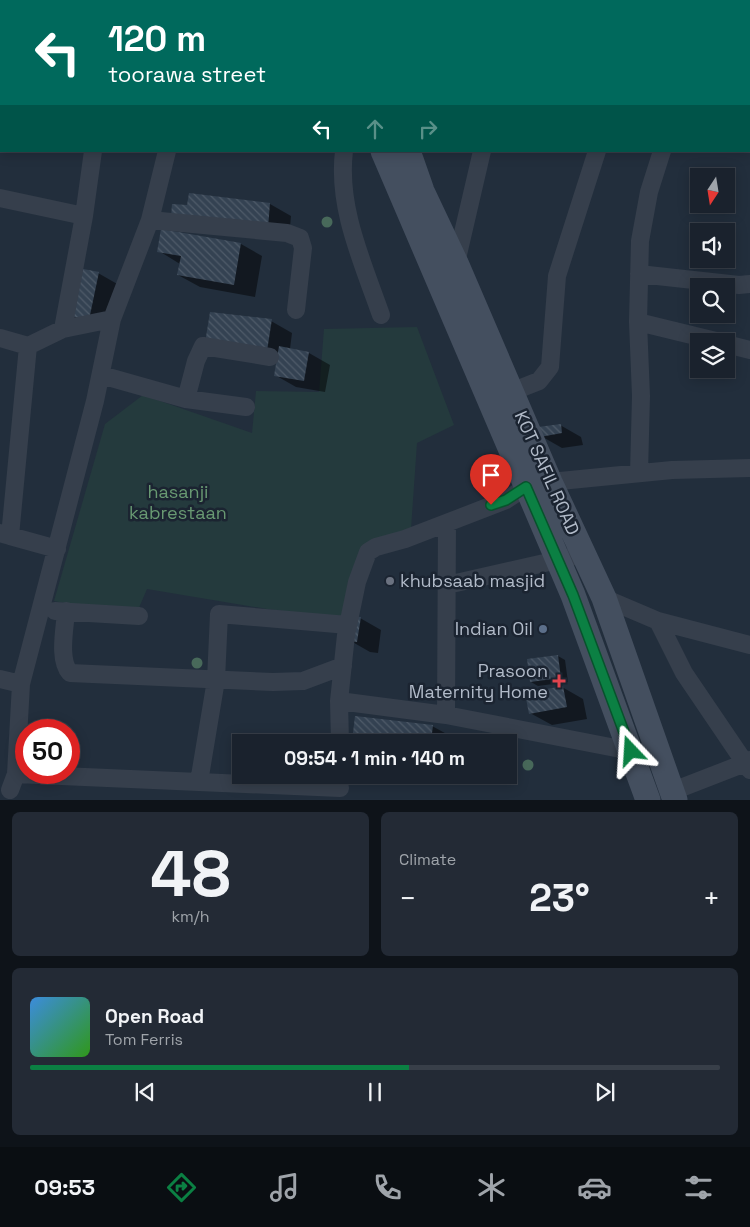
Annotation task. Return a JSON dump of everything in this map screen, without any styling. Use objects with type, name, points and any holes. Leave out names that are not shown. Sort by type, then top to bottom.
[{"type":"main road","name":"KOT SAFIL ROAD","points":[[383,152],[558,559],[648,800]]},
{"type":"main road","name":"KOT SAFIL ROAD","points":[[408,152],[422,191],[456,263],[550,482],[604,598],[674,795]]},
{"type":"street","points":[[63,329],[84,216],[93,152]]},
{"type":"street","points":[[19,719],[21,684],[57,549],[112,319],[150,220],[167,152]]},
{"type":"street","points":[[344,152],[345,198],[351,226],[381,315]]},
{"type":"street","points":[[456,263],[482,152]]},
{"type":"street","points":[[511,392],[539,381],[550,367],[557,276],[597,152]]},
{"type":"street","points":[[639,473],[641,396],[638,274],[641,226],[662,152]]},
{"type":"street","points":[[0,198],[84,216]]},
{"type":"street","points":[[150,220],[287,233],[300,238],[302,248],[296,310]]},
{"type":"street","points":[[638,274],[739,285],[750,284]]},
{"type":"street","points":[[0,338],[28,346],[63,329],[112,319]]},
{"type":"street","points":[[638,322],[690,335]]},
{"type":"street","points":[[28,346],[5,535],[57,549]]},
{"type":"street","points":[[186,399],[196,361],[203,346],[270,357]]},
{"type":"street","points":[[735,346],[750,350]]},
{"type":"street","points":[[100,375],[186,399],[246,407]]},
{"type":"street","points":[[340,734],[339,701],[348,625],[357,582],[368,552],[376,547],[405,539],[506,500],[526,487],[550,482],[639,473],[750,468]]},
{"type":"street","points":[[446,523],[446,716]]},
{"type":"street","points":[[447,585],[584,554]]},
{"type":"street","points":[[604,598],[658,620],[750,646]]},
{"type":"street","points":[[40,610],[139,616]]},
{"type":"street","points":[[66,611],[64,658],[66,668],[70,673],[273,682],[303,681],[343,666]]},
{"type":"street","points":[[199,782],[216,680],[219,614],[348,625]]},
{"type":"street","points":[[658,620],[684,673],[748,764],[674,795]]},
{"type":"street","points":[[0,679],[21,684]]},
{"type":"street","points":[[339,701],[446,716],[631,751]]},
{"type":"street","points":[[8,792],[15,776]]},
{"type":"street","points":[[80,777],[340,788]]},
{"type":"green space","name":"hasanji kabrestaan","points":[[417,327],[454,425],[417,443],[411,529],[362,548],[345,619],[267,609],[147,589],[135,617],[54,601],[105,424],[143,395],[252,433],[256,391],[319,392],[324,329]]},
{"type":"building","points":[[189,193],[270,203],[268,228],[171,217],[172,204],[187,205]]},
{"type":"building","points":[[161,229],[241,243],[234,285],[177,275],[181,256],[157,252]]},
{"type":"building","points":[[78,268],[99,272],[89,320],[69,316]]},
{"type":"building","points":[[210,312],[272,319],[267,351],[205,343]]},
{"type":"building","points":[[279,346],[309,352],[304,381],[274,376]]},
{"type":"building","points":[[561,424],[562,433],[540,437],[538,427]]},
{"type":"building","points":[[352,616],[361,617],[357,642],[348,641]]},
{"type":"building","points":[[558,655],[561,678],[530,682],[527,659]]},
{"type":"building","points":[[563,686],[567,707],[529,714],[525,693]]},
{"type":"building","points":[[355,716],[433,725],[432,734],[353,734]]},
{"type":"place","name":"khubsaab masjid","points":[[390,581]]},
{"type":"place","name":"Indian Oil","points":[[543,629]]},
{"type":"place","name":"Prasoon Maternity Home","points":[[559,681]]},
{"type":"route","points":[[491,505],[506,500],[526,487],[573,595],[631,751]]}]
